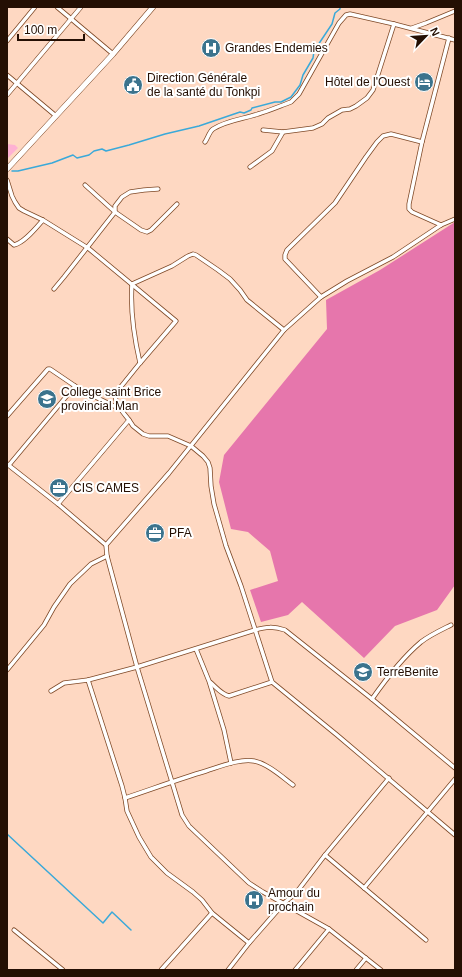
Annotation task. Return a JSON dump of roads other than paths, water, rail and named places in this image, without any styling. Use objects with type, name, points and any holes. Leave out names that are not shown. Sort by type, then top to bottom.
[{"type":"main road","points":[[7,169],[113,54],[153,7]]},
{"type":"street","points":[[7,41],[35,7]]},
{"type":"street","points":[[57,7],[113,54]]},
{"type":"street","points":[[7,95],[81,7]]},
{"type":"street","points":[[411,29],[455,11]]},
{"type":"street","points":[[205,142],[210,132],[216,128],[237,119],[257,115],[291,102],[298,94],[338,23],[346,15],[350,14],[394,24],[455,40]]},
{"type":"street","points":[[263,130],[283,132],[312,128],[322,124],[337,112],[350,109],[367,98],[373,90],[394,24]]},
{"type":"street","points":[[441,225],[412,212],[409,209],[409,204],[422,142],[449,38]]},
{"type":"street","points":[[7,75],[56,116]]},
{"type":"street","points":[[250,167],[272,151],[283,132]]},
{"type":"street","points":[[321,297],[285,259],[287,250],[335,204],[366,157],[383,136],[391,134],[422,142]]},
{"type":"street","points":[[7,180],[15,202],[19,208],[43,220],[88,248],[176,321],[140,363],[115,397],[120,408],[142,434],[149,436],[168,436],[191,446],[208,462],[214,504],[226,546],[241,586],[272,682],[455,835]]},
{"type":"street","points":[[85,185],[115,212],[146,232],[151,230],[177,204]]},
{"type":"street","points":[[54,289],[115,212],[115,206],[122,198],[130,192],[158,189]]},
{"type":"street","points":[[106,545],[169,473],[284,330],[321,297],[346,281],[393,256],[441,225],[455,219]]},
{"type":"street","points":[[7,240],[14,245],[18,244],[23,241],[43,220]]},
{"type":"street","points":[[132,284],[172,266],[193,254],[230,279],[247,300],[284,330]]},
{"type":"street","points":[[132,284],[132,322],[140,363]]},
{"type":"street","points":[[7,416],[50,369],[82,390],[120,408]]},
{"type":"street","points":[[75,386],[8,465],[58,504],[106,545],[107,556],[136,667],[182,815],[189,826],[250,883],[263,892],[329,929],[381,970]]},
{"type":"street","points":[[58,504],[129,420]]},
{"type":"street","points":[[7,670],[44,625],[70,584],[91,564],[107,556]]},
{"type":"street","points":[[372,699],[389,675],[421,643],[438,631],[451,625]]},
{"type":"street","points":[[51,691],[64,683],[88,680],[136,667],[255,630],[276,627],[285,630],[372,699],[455,768]]},
{"type":"street","points":[[196,649],[209,681],[224,730],[231,763]]},
{"type":"street","points":[[88,680],[122,786],[127,811],[139,837],[151,857],[167,874],[193,892],[202,900],[212,913],[249,943]]},
{"type":"street","points":[[209,681],[227,696],[272,682]]},
{"type":"street","points":[[124,798],[231,763],[247,760],[266,766],[293,785]]},
{"type":"street","points":[[228,970],[249,943],[284,903],[296,892],[388,778]]},
{"type":"street","points":[[364,888],[455,779]]},
{"type":"street","points":[[325,855],[426,940]]},
{"type":"street","points":[[161,970],[212,913]]},
{"type":"street","points":[[294,970],[329,929]]},
{"type":"street","points":[[14,930],[63,970]]},
{"type":"street","points":[[356,970],[366,958]]},
{"type":"waterway","points":[[12,171],[52,163],[73,155],[77,158],[89,155],[94,151],[102,149],[106,151],[199,126],[240,112],[244,113],[252,108],[275,102],[281,102],[291,97],[300,85],[303,75],[313,58],[314,51],[332,24],[335,13],[340,9],[340,7]]},
{"type":"waterway","points":[[7,834],[103,923],[112,912],[131,930]]},
{"type":"place","name":"Grandes Endemies","points":[[211,48]]},
{"type":"place","name":"Hôtel de l'Ouest","points":[[424,82]]},
{"type":"place","name":"Direction Générale de la santé du Tonkpi","points":[[133,85]]},
{"type":"place","name":"College saint Brice provincial Man","points":[[47,399]]},
{"type":"place","name":"CIS CAMES","points":[[59,488]]},
{"type":"place","name":"PFA","points":[[155,533]]},
{"type":"place","name":"TerreBenite","points":[[363,672]]},
{"type":"place","name":"Amour du prochain","points":[[254,900]]}]
